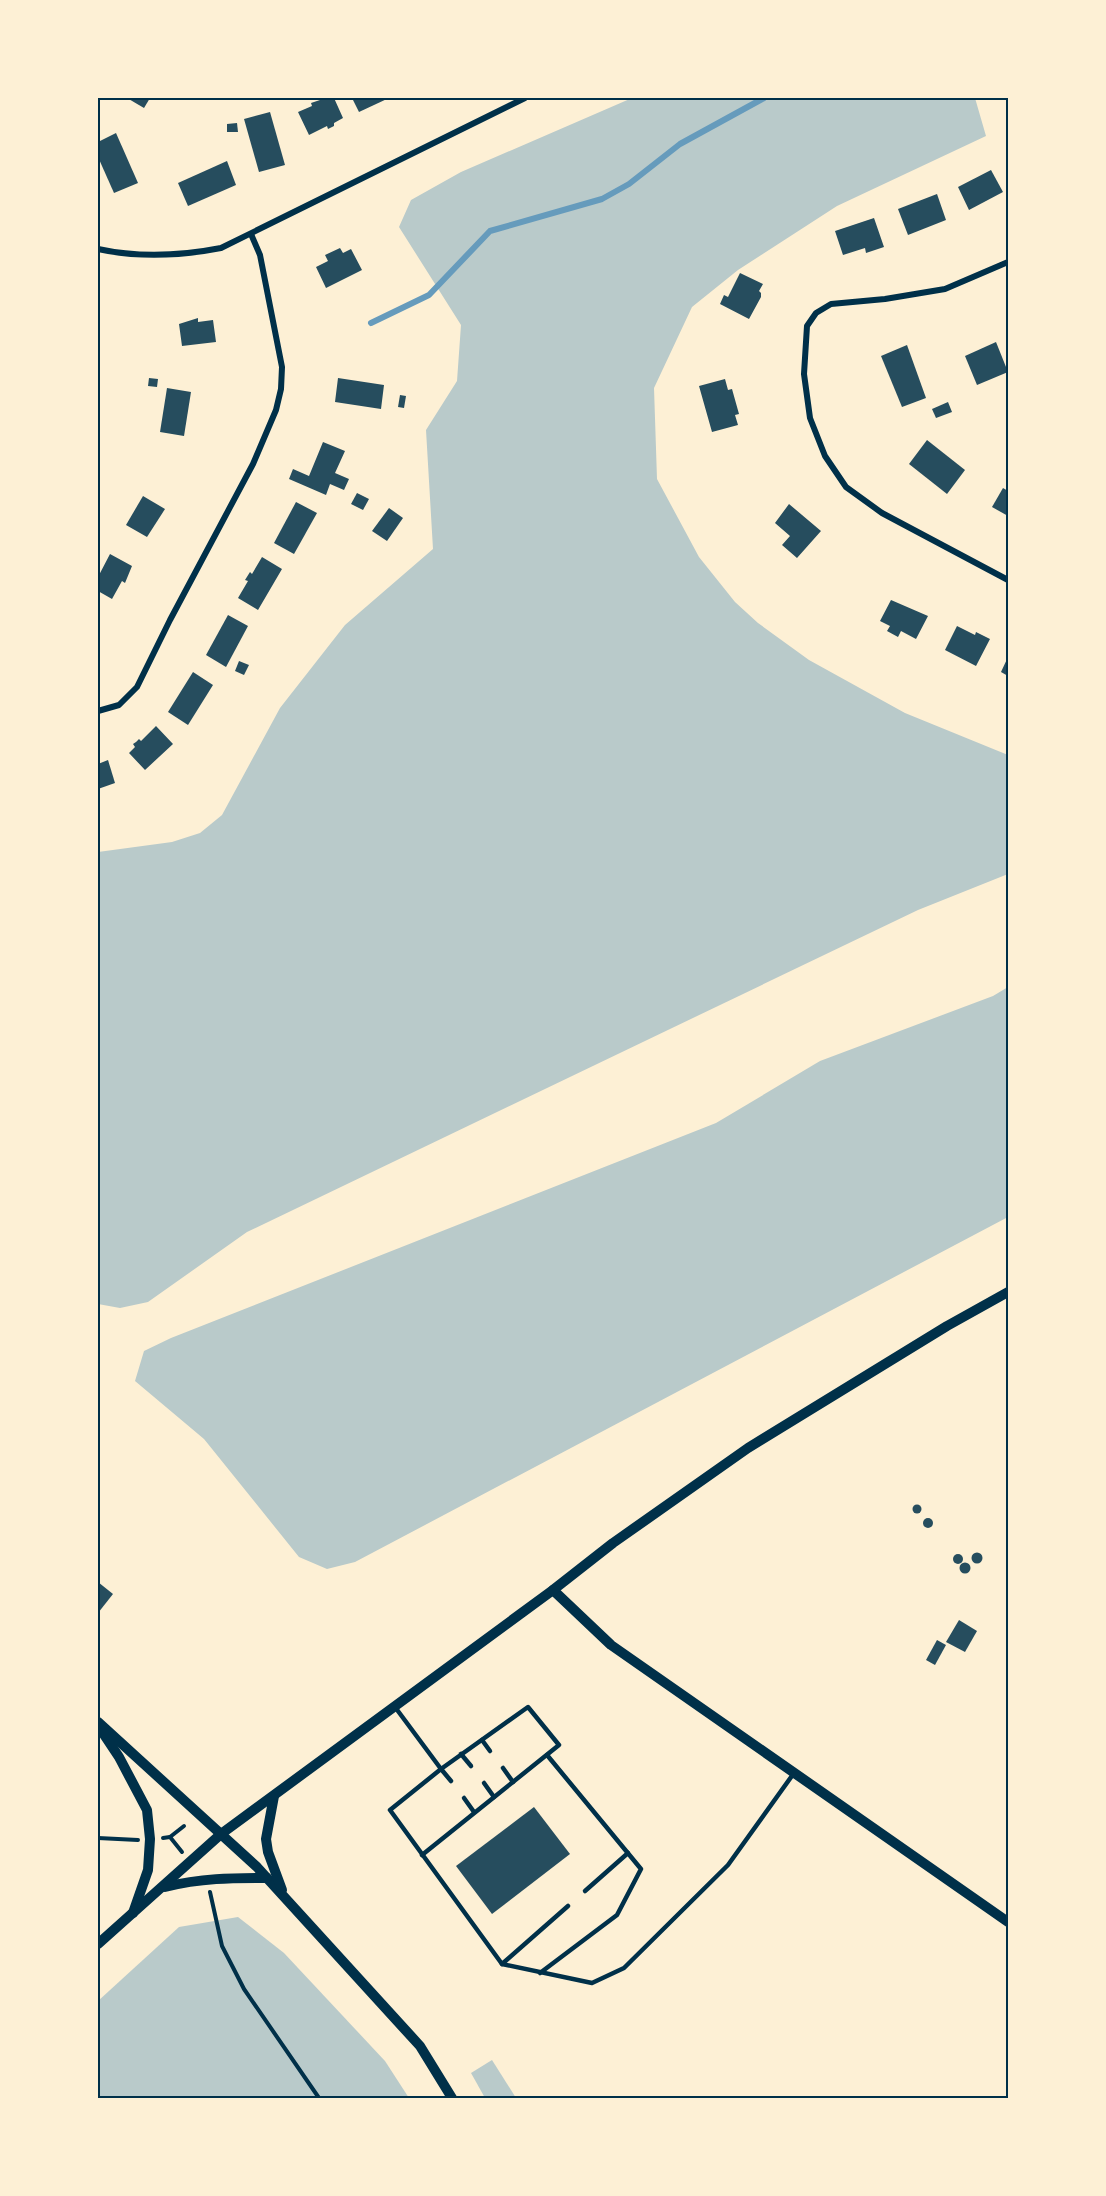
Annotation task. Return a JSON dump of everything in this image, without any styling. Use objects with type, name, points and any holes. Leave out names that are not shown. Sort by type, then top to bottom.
[{"type":"street","points":[[98,249],[119,253],[163,255],[194,254],[221,248],[525,98]]},
{"type":"street","points":[[98,711],[119,705],[137,687],[253,464],[276,410],[281,389],[282,367],[260,255],[251,234]]},
{"type":"street","points":[[1008,262],[945,289],[885,299],[831,304],[816,313],[807,326],[804,374],[810,418],[825,456],[846,487],[882,513],[1008,580]]},
{"type":"street","points":[[98,1944],[221,1834],[553,1590],[613,1543],[748,1448],[947,1326],[1008,1292]]},
{"type":"street","points":[[553,1590],[611,1645],[1008,1922]]},
{"type":"street","points":[[98,1724],[267,1878],[420,2046],[452,2098]]},
{"type":"street","points":[[98,1724],[147,1810],[150,1839],[148,1870],[133,1914]]},
{"type":"street","points":[[274,1796],[266,1839],[268,1852],[284,1896]]},
{"type":"street","points":[[162,1888],[216,1878],[267,1878]]},
{"type":"lane","points":[[395,1707],[451,1781]]},
{"type":"lane","points":[[422,1855],[559,1745],[528,1707],[441,1769],[390,1810],[422,1855],[502,1964],[592,1983],[624,1968],[728,1865],[794,1773]]},
{"type":"lane","points":[[482,1740],[490,1751]]},
{"type":"lane","points":[[461,1755],[471,1766]]},
{"type":"lane","points":[[540,1973],[617,1915],[641,1869],[547,1755]]},
{"type":"lane","points":[[503,1768],[513,1782]]},
{"type":"lane","points":[[484,1783],[494,1797]]},
{"type":"lane","points":[[464,1798],[474,1812]]},
{"type":"lane","points":[[585,1891],[627,1853]]},
{"type":"lane","points":[[502,1964],[568,1906]]},
{"type":"path","points":[[160,1839],[170,1838],[184,1826]]},
{"type":"path","points":[[98,1838],[142,1840]]},
{"type":"path","points":[[170,1838],[178,1847]]},
{"type":"path","points":[[209,1888],[222,1946],[244,1989],[319,2098]]},
{"type":"shaded area","points":[[632,98],[975,98],[986,136],[837,206],[738,270],[692,307],[654,388],[657,479],[699,557],[735,602],[758,623],[809,660],[905,713],[1008,755],[1008,874],[918,910],[247,1232],[148,1302],[120,1308],[98,1304],[98,852],[172,842],[200,833],[222,815],[280,708],[345,625],[433,549],[426,430],[457,381],[461,325],[399,227],[411,200],[461,172]]},
{"type":"shaded area","points":[[1008,987],[1008,1217],[355,1562],[327,1569],[299,1557],[204,1439],[135,1381],[144,1351],[171,1338],[716,1123],[820,1061],[993,996]]},
{"type":"shaded area","points":[[238,1917],[284,1953],[385,2061],[409,2098],[98,2098],[98,2001],[179,1927]]},
{"type":"shaded area","points":[[492,2060],[516,2098],[485,2098],[471,2073]]},
{"type":"building","points":[[127,98],[150,98],[144,108]]},
{"type":"building","points":[[334,98],[343,118],[328,129],[327,126],[309,135],[298,112],[312,106],[311,103]]},
{"type":"building","points":[[352,98],[389,98],[359,112]]},
{"type":"building","points":[[270,112],[285,165],[259,172],[244,119]]},
{"type":"building","points":[[237,123],[238,132],[227,132],[227,124]]},
{"type":"building","points":[[116,133],[138,183],[114,193],[98,157],[98,142]]},
{"type":"building","points":[[227,161],[236,185],[188,206],[178,183]]},
{"type":"building","points":[[991,170],[1003,192],[969,210],[958,187]]},
{"type":"building","points":[[937,194],[946,220],[908,235],[898,209]]},
{"type":"building","points":[[874,218],[884,247],[866,253],[865,248],[843,255],[835,231]]},
{"type":"building","points":[[340,248],[343,253],[351,249],[362,270],[326,288],[316,267],[328,261],[325,255]]},
{"type":"building","points":[[740,273],[763,284],[759,291],[761,297],[749,319],[720,304],[724,295],[728,297]]},
{"type":"building","points":[[198,318],[198,322],[213,320],[216,342],[182,346],[179,324]]},
{"type":"building","points":[[996,342],[1008,372],[977,385],[965,356]]},
{"type":"building","points":[[907,345],[926,398],[902,407],[881,356]]},
{"type":"building","points":[[149,378],[158,379],[157,387],[148,386]]},
{"type":"building","points":[[338,378],[384,385],[381,409],[335,402]]},
{"type":"building","points":[[725,379],[728,390],[732,389],[739,414],[735,415],[738,425],[712,432],[699,386]]},
{"type":"building","points":[[167,388],[191,392],[184,436],[160,432]]},
{"type":"building","points":[[400,395],[406,396],[404,408],[398,407]]},
{"type":"building","points":[[948,402],[952,412],[936,418],[932,409]]},
{"type":"building","points":[[927,440],[965,470],[947,494],[909,464]]},
{"type":"building","points":[[323,442],[345,451],[335,473],[349,479],[344,490],[330,484],[326,495],[289,479],[293,469],[309,476]]},
{"type":"building","points":[[1003,488],[1008,491],[1008,516],[992,507]]},
{"type":"building","points":[[357,493],[369,499],[363,510],[351,504]]},
{"type":"building","points":[[143,496],[165,509],[147,537],[126,525]]},
{"type":"building","points":[[296,502],[317,513],[294,554],[274,543]]},
{"type":"building","points":[[789,504],[821,531],[797,558],[782,545],[790,536],[775,523]]},
{"type":"building","points":[[389,508],[403,518],[387,541],[372,531]]},
{"type":"building","points":[[110,554],[132,566],[125,583],[122,581],[112,599],[98,591],[98,577]]},
{"type":"building","points":[[262,557],[282,569],[258,610],[238,598],[248,581],[245,580],[250,572],[252,574]]},
{"type":"building","points":[[891,600],[928,616],[916,639],[901,631],[898,637],[887,631],[890,626],[880,621]]},
{"type":"building","points":[[228,615],[248,626],[226,667],[206,655]]},
{"type":"building","points":[[957,626],[990,639],[976,666],[945,650]]},
{"type":"building","points":[[1008,657],[1008,676],[1001,672]]},
{"type":"building","points":[[239,661],[249,665],[244,675],[235,671]]},
{"type":"building","points":[[193,672],[213,685],[188,725],[168,712]]},
{"type":"building","points":[[156,726],[173,744],[145,770],[129,753],[135,747],[133,744],[139,739],[141,741]]},
{"type":"building","points":[[108,760],[115,783],[98,789],[98,764]]},
{"type":"building","points":[[917,1505],[921,1509],[917,1513],[913,1509]]},
{"type":"building","points":[[928,1518],[932,1519],[932,1527],[928,1528],[924,1527],[923,1523],[924,1519]]},
{"type":"building","points":[[977,1553],[981,1554],[981,1562],[977,1563],[973,1562],[972,1558],[973,1554]]},
{"type":"building","points":[[958,1554],[962,1555],[962,1563],[958,1564],[954,1563],[953,1559],[954,1555]]},
{"type":"building","points":[[965,1563],[969,1564],[969,1572],[965,1573],[961,1572],[960,1568],[961,1564]]},
{"type":"building","points":[[98,1582],[113,1594],[98,1613]]},
{"type":"building","points":[[959,1620],[977,1631],[965,1652],[946,1642]]},
{"type":"building","points":[[937,1640],[946,1645],[935,1665],[926,1660]]},
{"type":"building","points":[[534,1807],[570,1854],[492,1914],[456,1866]]},
{"type":"waterway","points":[[371,323],[429,295],[490,231],[602,199],[629,184],[680,144],[764,98]]}]
